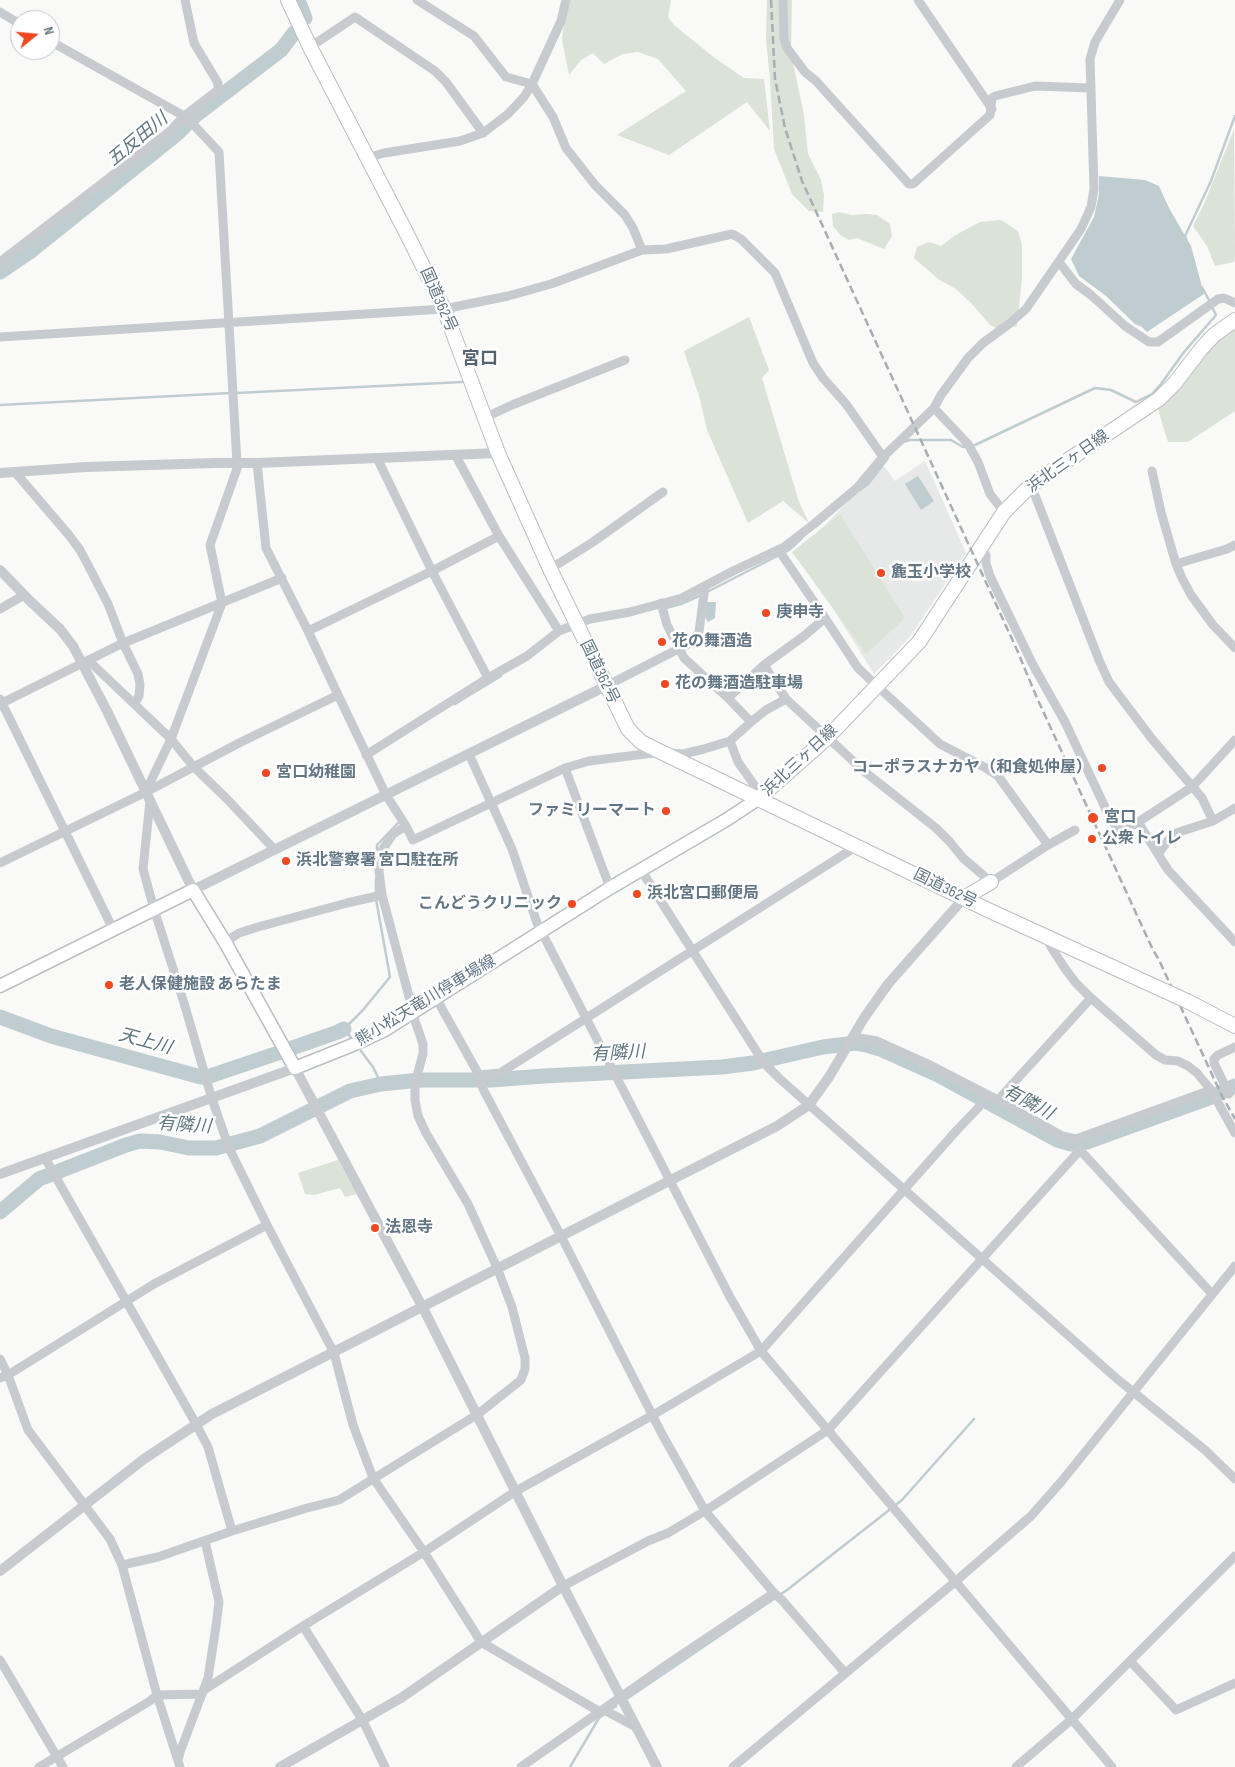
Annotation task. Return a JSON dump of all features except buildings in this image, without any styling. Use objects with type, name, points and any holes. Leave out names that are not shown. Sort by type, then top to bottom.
[{"type":"main road","name":"国道362号","points":[[288,0],[310,47],[444,309],[498,453],[550,569],[628,729],[641,742],[661,752],[760,797],[964,898],[1187,1001],[1235,1026]]},
{"type":"main road","name":"浜北三ヶ日線","points":[[760,797],[827,738],[919,642],[1004,512],[1031,484],[1159,399],[1175,384],[1214,335],[1235,320]]},
{"type":"main road","name":"熊小松天竜川停車場線","points":[[295,1068],[385,1030],[610,888],[726,820],[760,797]]},
{"type":"main road","points":[[964,898],[991,882]]},
{"type":"main road","points":[[0,986],[194,890],[295,1068]]},
{"type":"street","points":[[0,262],[170,131],[184,117],[218,90],[218,84],[194,42],[185,0]]},
{"type":"street","points":[[417,0],[474,36],[506,77],[532,84],[553,117],[566,148],[591,181],[625,215],[633,228],[642,250]]},
{"type":"street","points":[[368,158],[384,153],[460,141],[483,133],[508,114],[524,97],[532,84],[561,21],[566,0]]},
{"type":"street","points":[[784,0],[784,39],[787,48],[805,72],[816,81],[909,184],[913,184],[990,115],[992,98],[995,96],[1035,86],[1090,88]]},
{"type":"street","points":[[918,0],[992,108]]},
{"type":"street","points":[[366,756],[526,656],[560,631],[576,623],[682,598],[781,552],[858,487],[883,457],[934,408],[941,395],[968,358],[983,343],[1026,309],[1082,229],[1091,207],[1094,189],[1090,59],[1095,42],[1120,0]]},
{"type":"street","points":[[310,47],[355,17],[435,71],[446,82],[483,133]]},
{"type":"street","points":[[60,47],[184,117],[219,152],[238,463],[210,545],[222,603],[172,739],[148,796],[143,869],[212,1099],[228,1145],[266,1225],[334,1353],[353,1425],[373,1478],[424,1552],[481,1642],[636,1727]]},
{"type":"street","points":[[0,337],[228,322],[429,312],[508,296],[551,284],[642,250],[666,249],[732,234],[741,240],[775,273],[813,363],[823,378],[846,404],[883,457]]},
{"type":"street","points":[[1059,262],[1076,284],[1125,326],[1149,342],[1158,342],[1215,301],[1224,298],[1235,303]]},
{"type":"street","points":[[484,418],[625,360]]},
{"type":"street","points":[[934,408],[970,448],[990,494],[1004,512]]},
{"type":"street","points":[[0,473],[86,468],[498,453]]},
{"type":"street","points":[[456,456],[499,536],[560,631]]},
{"type":"street","points":[[377,458],[432,571],[488,678]]},
{"type":"street","points":[[258,463],[266,548],[308,631],[366,756],[412,840],[565,768],[589,761],[661,752],[683,754],[730,741],[750,722],[786,699]]},
{"type":"street","points":[[1152,471],[1161,512],[1176,564],[1191,594],[1213,625],[1235,648]]},
{"type":"street","points":[[15,472],[44,504],[80,550],[108,604],[123,643],[138,674],[139,696],[135,703]]},
{"type":"street","points":[[1031,484],[1109,682],[1152,739],[1202,798],[1213,821]]},
{"type":"street","points":[[550,569],[593,542],[663,492]]},
{"type":"street","points":[[308,631],[432,571],[499,536]]},
{"type":"street","points":[[1176,564],[1235,545]]},
{"type":"street","points":[[981,548],[986,555],[990,576],[1033,665],[1064,722],[1110,818],[1116,826],[1126,830],[1192,787],[1235,740]]},
{"type":"street","points":[[781,552],[858,668],[940,744],[998,776],[1048,845]]},
{"type":"street","points":[[0,570],[60,629],[85,662],[194,890],[694,641],[697,637],[705,586]]},
{"type":"street","points":[[113,929],[1,702],[123,643],[282,578]]},
{"type":"street","points":[[0,609],[24,595]]},
{"type":"street","points":[[661,603],[667,625],[684,658],[728,698],[750,722]]},
{"type":"street","points":[[728,698],[764,665],[825,618]]},
{"type":"street","points":[[85,662],[135,703],[172,739],[193,766],[275,850]]},
{"type":"street","points":[[764,665],[786,699],[865,772],[936,828],[963,858],[991,882],[1075,830]]},
{"type":"street","points":[[0,863],[148,796],[193,766],[338,695]]},
{"type":"street","points":[[730,741],[738,762],[760,797]]},
{"type":"street","points":[[469,754],[512,848],[536,923],[542,931],[730,1297],[762,1351],[1112,1767]]},
{"type":"street","points":[[565,768],[610,888]]},
{"type":"street","points":[[1158,854],[1173,834],[1213,821],[1235,808]]},
{"type":"street","points":[[1138,822],[1168,870],[1235,942]]},
{"type":"street","points":[[122,1565],[158,1557],[232,1531],[338,1500],[478,1414],[521,1380],[525,1369],[525,1358],[512,1307],[498,1270],[468,1204],[418,1116],[415,1100],[416,1081],[423,1054],[423,1044],[412,1012],[382,896],[379,871],[381,852],[393,834],[406,826]]},
{"type":"street","points":[[479,1075],[500,1073],[857,846]]},
{"type":"street","points":[[641,870],[763,1061],[809,1105],[982,1259],[1134,1392],[1205,1450],[1235,1480]]},
{"type":"street","points":[[225,942],[258,927],[347,903],[382,896]]},
{"type":"street","points":[[0,1571],[144,1459],[196,1424],[248,1395],[498,1270],[669,1180],[777,1126],[809,1105],[852,1040],[864,1018],[888,984],[964,898]]},
{"type":"street","points":[[1047,937],[1051,947],[1076,984],[1091,998],[1156,1055],[1165,1060],[1178,1061],[1197,1073],[1211,1090],[1235,1133]]},
{"type":"street","points":[[436,998],[479,1075],[483,1089],[705,1511],[845,1673]]},
{"type":"street","points":[[998,1100],[1091,998]]},
{"type":"street","points":[[852,1040],[877,1041],[926,1063],[998,1100],[1078,1145],[1212,1294]]},
{"type":"street","points":[[1227,1090],[1214,1063],[1214,1059],[1235,1047]]},
{"type":"street","points":[[0,1174],[47,1162],[295,1068],[478,1414],[563,1586],[657,1767]]},
{"type":"street","points":[[280,1767],[401,1698],[563,1586],[668,1533],[705,1511],[828,1430],[982,1259],[1078,1145],[1211,1090]]},
{"type":"street","points":[[39,1767],[157,1695],[203,1692],[303,1626],[424,1552],[516,1491],[653,1415],[762,1351],[979,1106]]},
{"type":"street","points":[[47,1162],[208,1447],[232,1531]]},
{"type":"street","points":[[4,1377],[154,1284],[266,1225]]},
{"type":"street","points":[[733,1767],[956,1582],[1031,1516],[1061,1482],[1235,1266]]},
{"type":"street","points":[[0,1359],[4,1377],[28,1430],[110,1539],[122,1565],[157,1695],[179,1764]]},
{"type":"street","points":[[179,1764],[180,1752],[208,1678],[219,1602],[205,1541]]},
{"type":"street","points":[[1016,1767],[1072,1720],[1235,1556]]},
{"type":"street","points":[[521,1767],[606,1712],[622,1697],[774,1593]]},
{"type":"street","points":[[303,1626],[363,1720],[385,1767]]},
{"type":"street","points":[[0,1660],[63,1767]]},
{"type":"street","points":[[1131,1662],[1176,1710],[1235,1683]]},
{"type":"shaded area","points":[[567,0],[671,0],[668,17],[674,25],[716,59],[744,78],[764,79],[770,131],[747,102],[669,155],[617,135],[686,91],[658,59],[638,52],[623,54],[604,64],[593,53],[581,60],[569,75],[562,40]]},
{"type":"shaded area","points":[[767,0],[792,0],[791,53],[804,115],[808,154],[821,180],[824,195],[823,212],[809,211],[792,194],[774,149],[766,39]]},
{"type":"shaded area","points":[[1234,129],[1235,256],[1234,262],[1215,266],[1207,246],[1193,226],[1204,204]]},
{"type":"shaded area","points":[[1099,176],[1145,180],[1159,186],[1169,208],[1191,246],[1204,294],[1147,332],[1135,324],[1106,296],[1079,276],[1071,259],[1094,217],[1099,194]]},
{"type":"shaded area","points":[[839,212],[852,215],[877,215],[890,224],[892,236],[884,249],[857,238],[849,240],[840,235],[833,226],[832,214]]},
{"type":"shaded area","points":[[1001,220],[1018,231],[1022,245],[1022,278],[1017,326],[1000,330],[990,325],[956,289],[938,279],[914,258],[917,247],[929,242],[941,246],[954,236],[980,222]]},
{"type":"shaded area","points":[[749,317],[769,370],[762,378],[799,502],[809,523],[783,501],[748,523],[707,430],[700,399],[684,351]]},
{"type":"shaded area","points":[[1235,328],[1235,411],[1188,442],[1168,442],[1157,406],[1194,359]]},
{"type":"shaded area","name":"麁玉小学校","points":[[925,461],[966,553],[909,638],[874,674],[798,553],[883,465],[895,481]]},
{"type":"shaded area","points":[[918,476],[934,501],[921,510],[905,484]]},
{"type":"shaded area","points":[[840,514],[905,618],[866,654],[792,552]]},
{"type":"shaded area","points":[[707,602],[716,602],[715,618],[708,622],[705,617]]},
{"type":"shaded area","points":[[338,1160],[357,1194],[345,1197],[340,1188],[314,1195],[305,1194],[298,1173]]},
{"type":"waterway","name":"五反田川","points":[[298,0],[305,18]]},
{"type":"waterway","name":"五反田川","points":[[0,272],[31,251],[177,134],[196,115],[281,50],[294,33]]},
{"type":"waterway","points":[[1186,239],[1185,236],[1211,181],[1235,116]]},
{"type":"waterway","points":[[1202,287],[1210,302]]},
{"type":"waterway","points":[[903,442],[910,440],[951,440],[963,447],[975,445],[1095,388],[1111,390],[1136,402],[1152,394],[1161,384],[1184,352],[1216,315],[1212,307]]},
{"type":"waterway","points":[[236,393],[462,382]]},
{"type":"waterway","points":[[0,405],[231,393]]},
{"type":"waterway","points":[[860,490],[869,483],[888,458]]},
{"type":"waterway","points":[[707,592],[789,550],[802,538]]},
{"type":"waterway","points":[[666,608],[699,596]]},
{"type":"waterway","points":[[455,704],[501,676]]},
{"type":"waterway","points":[[377,854],[377,845],[400,821]]},
{"type":"waterway","points":[[376,879],[376,894]]},
{"type":"waterway","points":[[352,1039],[344,1029],[363,1010],[390,977],[376,899]]},
{"type":"waterway","name":"天上川","points":[[0,1017],[51,1036],[201,1077],[210,1076],[281,1052]]},
{"type":"waterway","name":"天上川","points":[[292,1048],[344,1029]]},
{"type":"waterway","name":"有隣川","points":[[0,1212],[39,1179],[126,1145],[140,1141],[160,1142],[189,1148],[216,1148],[260,1136],[350,1091],[381,1084],[420,1080],[491,1080],[722,1067],[753,1063],[823,1047],[856,1043],[880,1049],[938,1075],[1057,1140],[1071,1144],[1087,1142],[1209,1098],[1235,1086]]},
{"type":"waterway","points":[[361,1051],[373,1067],[381,1084]]},
{"type":"waterway","points":[[628,1698],[787,1590],[902,1500],[974,1419]]},
{"type":"waterway","points":[[609,1711],[616,1706]]},
{"type":"waterway","points":[[570,1767],[602,1716]]},
{"type":"railway","points":[[771,0],[775,79],[785,128],[802,181],[1153,950],[1222,1096],[1235,1119]]},
{"type":"place","name":"麁玉小学校","points":[[881,573]]},
{"type":"place","name":"庚申寺","points":[[766,613]]},
{"type":"place","name":"花の舞酒造","points":[[662,642]]},
{"type":"place","name":"花の舞酒造駐車場","points":[[665,684]]},
{"type":"place","name":"コーポラスナカヤ（和食処仲屋）","points":[[1102,768]]},
{"type":"place","name":"宮口幼稚園","points":[[266,773]]},
{"type":"place","name":"ファミリーマート","points":[[666,811]]},
{"type":"place","name":"宮口","points":[[1093,818]]},
{"type":"place","name":"公衆トイレ","points":[[1092,839]]},
{"type":"place","name":"浜北警察署 宮口駐在所","points":[[286,861]]},
{"type":"place","name":"浜北宮口郵便局","points":[[637,894]]},
{"type":"place","name":"こんどうクリニック","points":[[572,904]]},
{"type":"place","name":"老人保健施設 あらたま","points":[[109,985]]},
{"type":"place","name":"法恩寺","points":[[375,1228]]},
{"type":"district","name":"宮口","points":[[480,359]]}]
